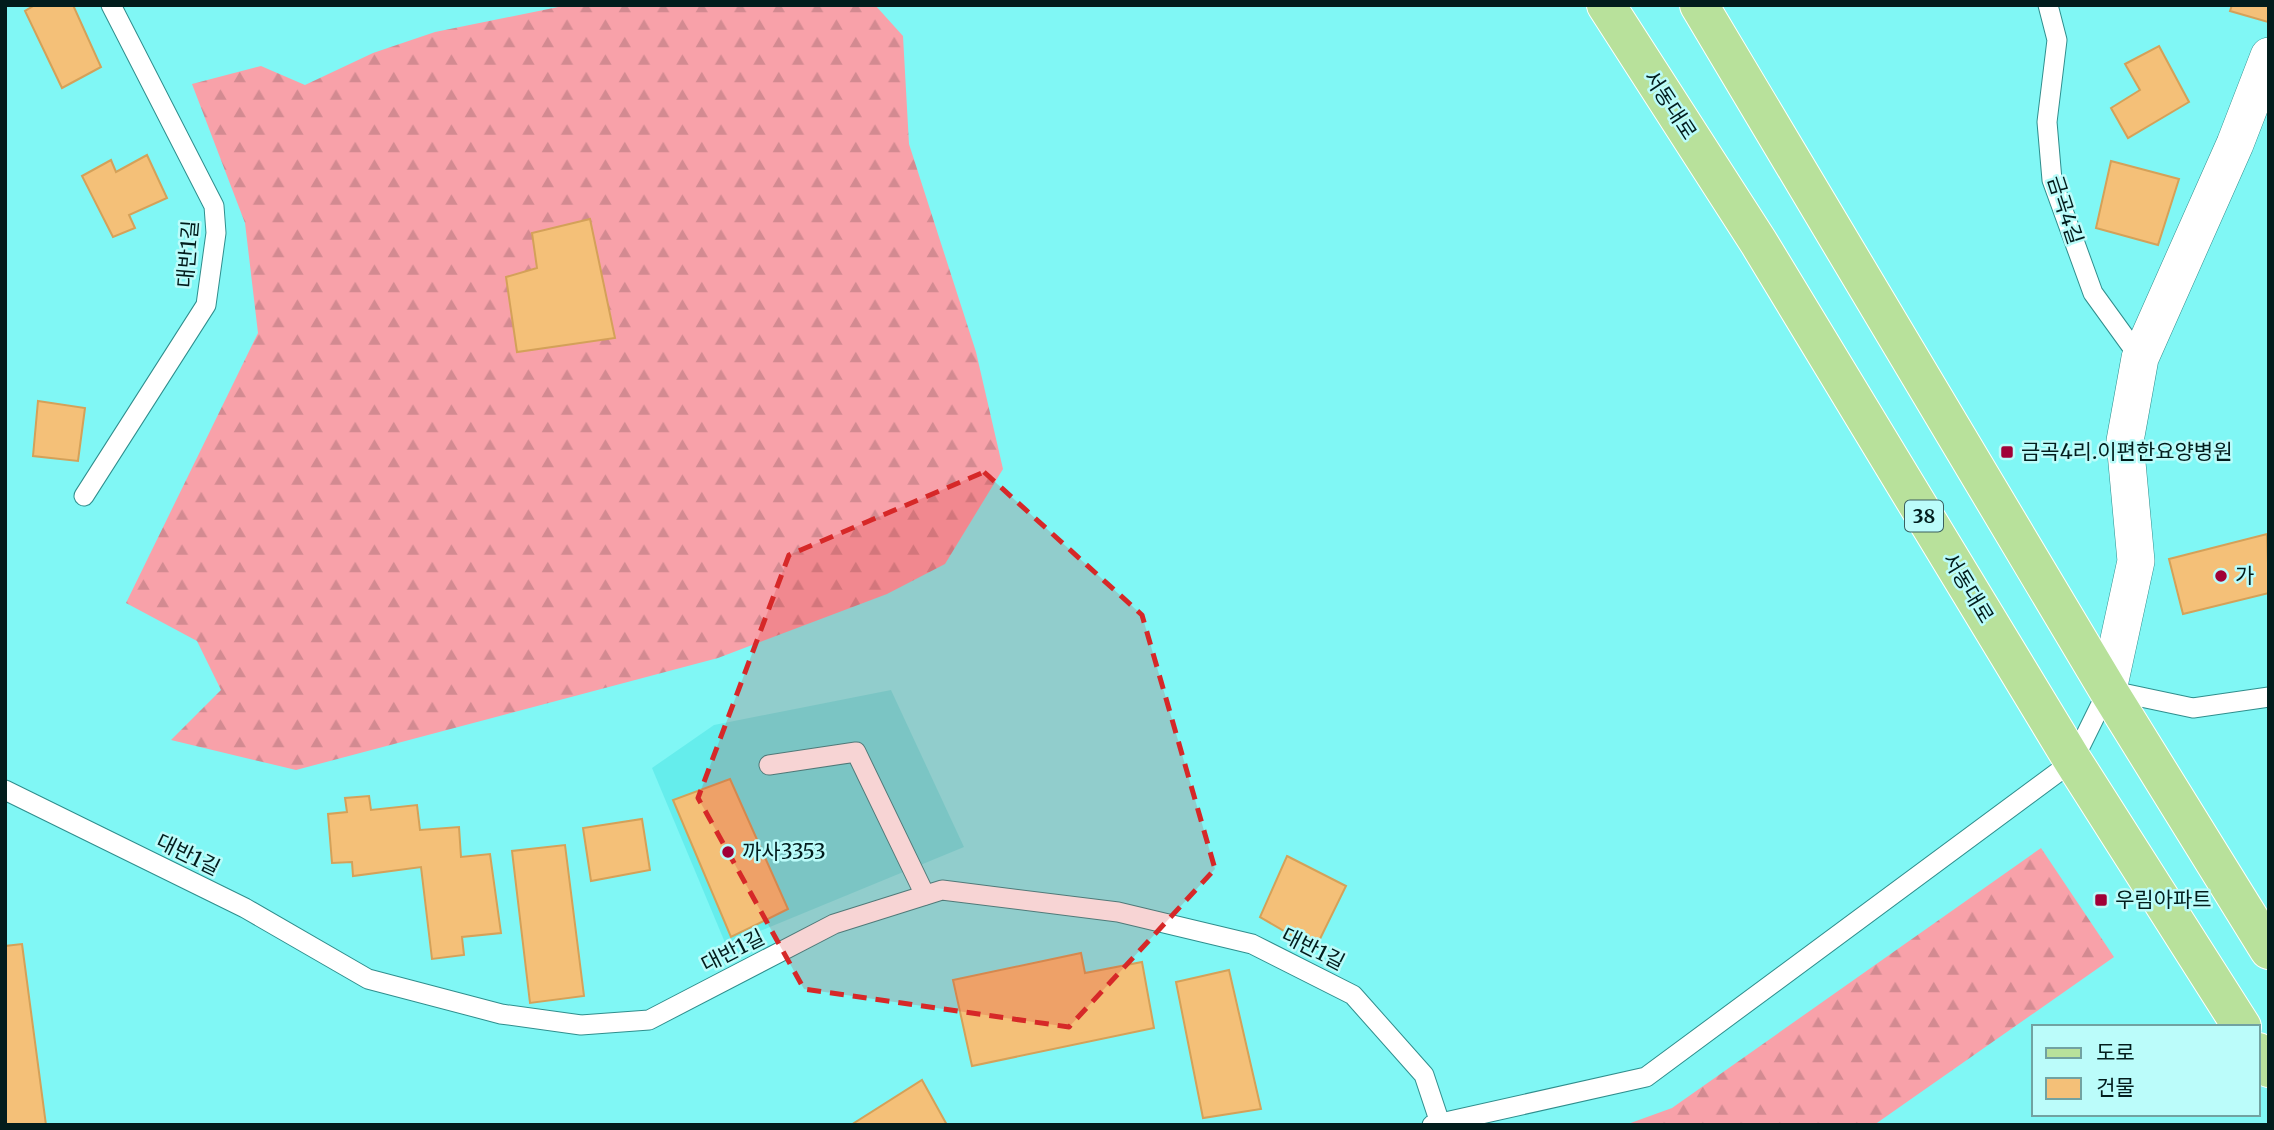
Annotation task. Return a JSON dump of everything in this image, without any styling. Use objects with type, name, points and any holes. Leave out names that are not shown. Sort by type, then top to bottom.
[{"type":"main road","name":"서동대로","points":[[1606,5],[1759,243],[2073,761],[2241,1025]]},
{"type":"main road","points":[[1699,5],[2108,690],[2269,950]]},
{"type":"street","points":[[2108,690],[2136,561],[2125,441],[2140,358],[2230,157],[2269,56]]},
{"type":"lane","name":"대반1길","points":[[84,496],[206,305],[216,233],[214,206],[111,5]]},
{"type":"lane","name":"금곡4길","points":[[2048,5],[2057,40],[2047,122],[2052,180],[2093,293],[2140,358]]},
{"type":"lane","points":[[1436,1124],[1496,1118],[1646,1077],[2073,761],[2108,690],[2193,708],[2269,697]]},
{"type":"lane","points":[[769,765],[856,752],[925,895]]},
{"type":"lane","name":"대반1길","points":[[5,790],[246,908],[368,979],[501,1014],[581,1025],[649,1020],[834,924],[942,890],[1118,912],[1252,944],[1353,995],[1424,1075],[1436,1124]]},
{"type":"highlighted area","points":[[984,472],[1142,615],[1215,869],[1069,1027],[804,989],[698,798],[789,555]]},
{"type":"shaded area","points":[[891,690],[964,847],[726,945],[652,768],[714,725]]},
{"type":"green space","points":[[568,5],[875,5],[903,36],[909,144],[976,352],[1003,469],[945,564],[887,594],[718,658],[296,770],[171,740],[221,690],[197,641],[126,603],[258,333],[245,223],[192,84],[261,66],[305,85],[373,53],[435,32]]},
{"type":"green space","points":[[2041,848],[2114,957],[1874,1125],[1625,1125],[1672,1108]]},
{"type":"building","points":[[35,5],[73,5],[101,67],[62,88],[25,11]]},
{"type":"building","points":[[2232,5],[2269,5],[2268,22],[2230,11]]},
{"type":"building","points":[[2159,46],[2189,102],[2128,138],[2111,108],[2140,90],[2125,64]]},
{"type":"building","points":[[147,155],[167,198],[129,215],[135,228],[113,237],[82,176],[111,160],[116,172]]},
{"type":"building","points":[[2111,161],[2179,179],[2158,245],[2096,228]]},
{"type":"building","points":[[590,219],[615,338],[517,352],[506,277],[537,268],[532,233]]},
{"type":"building","points":[[38,401],[85,408],[78,461],[33,456]]},
{"type":"building","name":"가","points":[[2267,534],[2269,593],[2183,614],[2169,559]]},
{"type":"building","points":[[730,779],[788,909],[731,937],[673,800]]},
{"type":"building","points":[[369,796],[371,810],[417,805],[420,830],[459,827],[461,857],[490,854],[501,933],[462,937],[464,955],[432,959],[421,867],[353,876],[352,862],[332,863],[328,814],[347,812],[345,798]]},
{"type":"building","points":[[642,819],[650,870],[591,881],[583,828]]},
{"type":"building","points":[[565,845],[584,996],[530,1003],[512,851]]},
{"type":"building","points":[[1287,856],[1346,886],[1315,949],[1260,917]]},
{"type":"building","points":[[22,944],[46,1125],[5,1125],[5,946]]},
{"type":"building","points":[[1081,953],[1085,973],[1142,962],[1154,1028],[972,1066],[953,980]]},
{"type":"building","points":[[1229,970],[1261,1109],[1203,1118],[1176,982]]},
{"type":"building","points":[[922,1080],[947,1125],[851,1125]]},
{"type":"place","name":"금곡4리.이편한요양병원","points":[[2007,452]]},
{"type":"place","name":"가","points":[[2221,576]]},
{"type":"place","name":"까사3353","points":[[728,852]]},
{"type":"place","name":"우림아파트","points":[[2101,900]]}]
